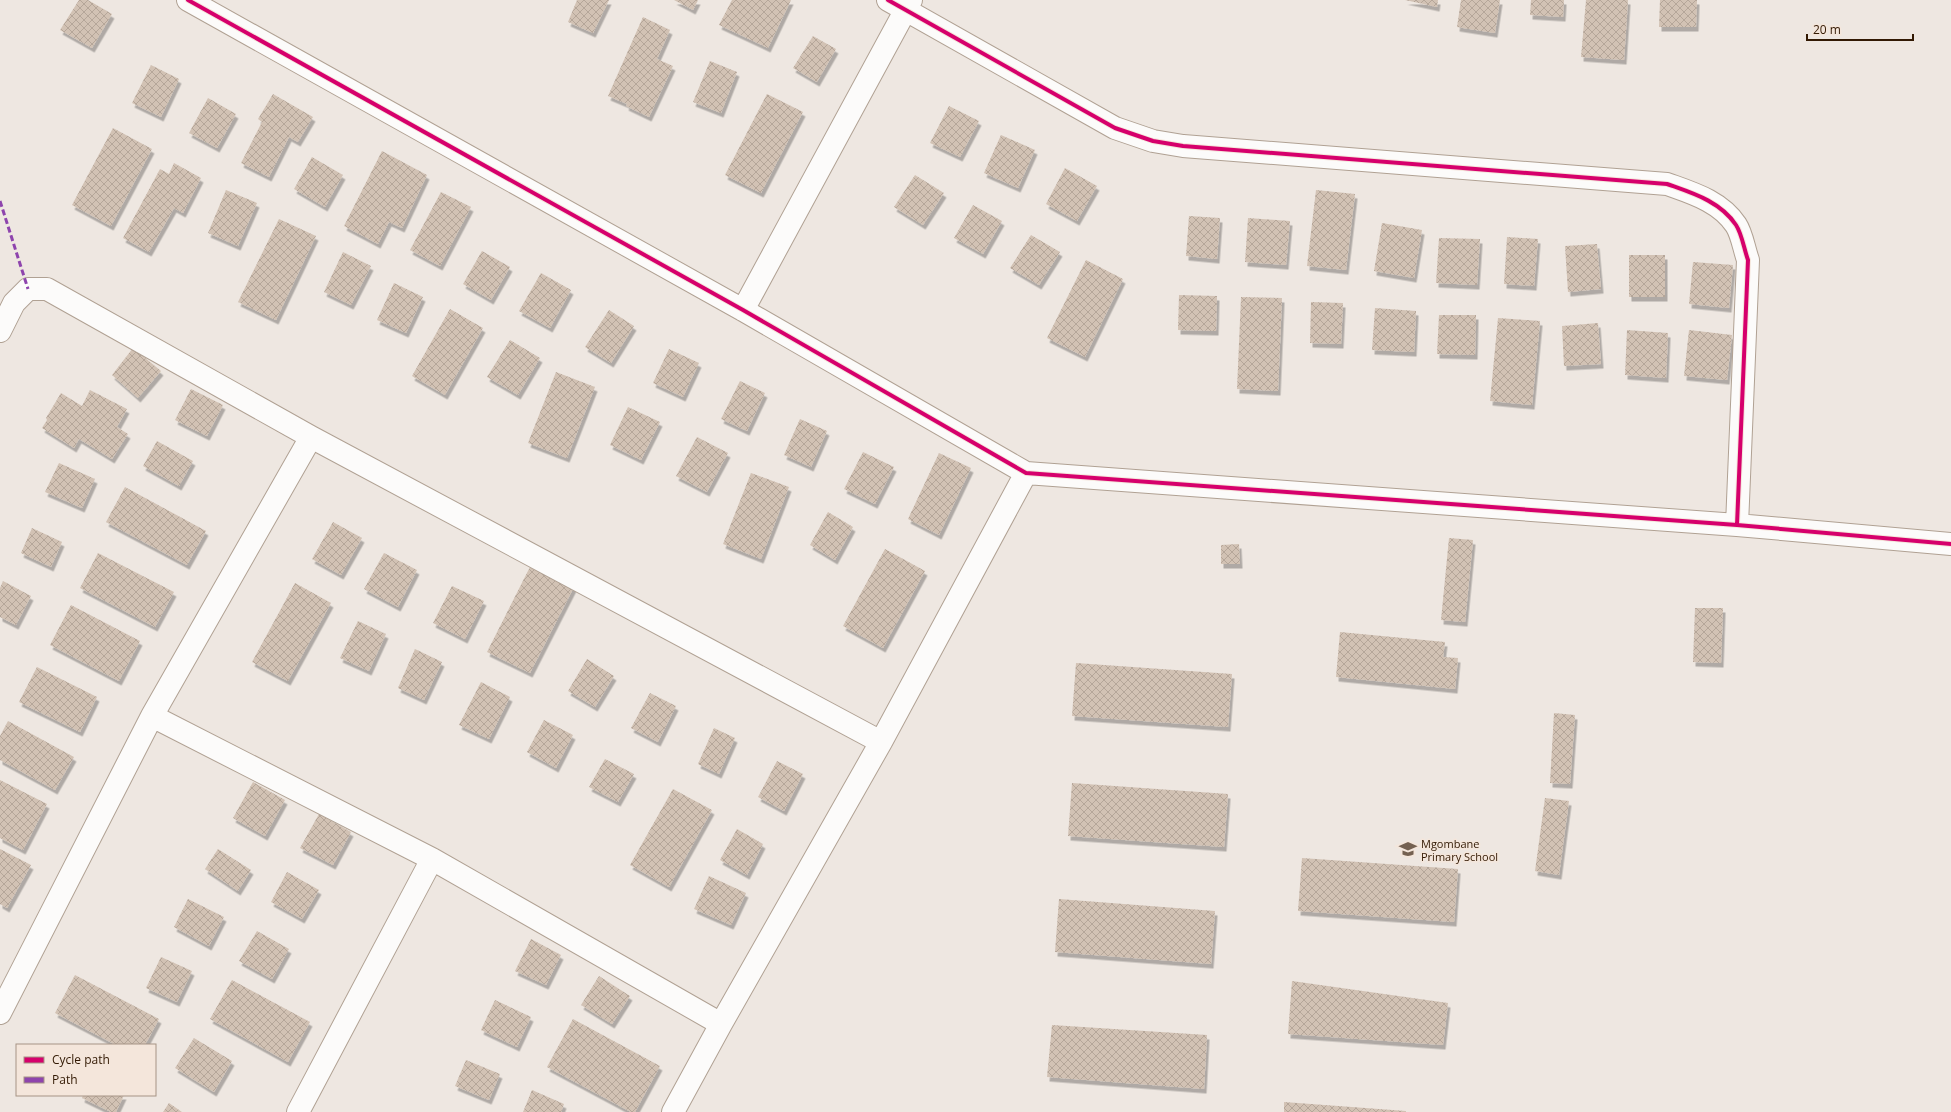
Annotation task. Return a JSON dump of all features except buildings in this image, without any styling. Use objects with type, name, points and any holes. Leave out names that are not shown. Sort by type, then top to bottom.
[{"type":"street","points":[[188,0],[744,310],[1026,473],[1737,525],[1951,544]]},
{"type":"street","points":[[744,310],[901,3],[1116,128],[1153,141],[1183,146],[1667,184],[1698,195],[1721,208],[1736,226],[1748,260],[1737,525]]},
{"type":"street","points":[[0,331],[14,303],[28,289],[47,289],[311,437],[881,742]]},
{"type":"street","points":[[0,1013],[152,716],[311,437]]},
{"type":"street","points":[[673,1112],[721,1024],[881,742],[1026,473]]},
{"type":"street","points":[[152,716],[432,859],[721,1024]]},
{"type":"street","points":[[298,1112],[432,859]]},
{"type":"marked path","points":[[0,201],[28,289]]},
{"type":"cycle path","points":[[188,0],[743,310],[1026,473],[1737,525],[1951,544]]},
{"type":"cycle path","points":[[888,0],[1115,128],[1153,141],[1183,146],[1667,184],[1696,195],[1714,204],[1736,225],[1748,260],[1737,525]]},
{"type":"place","name":"Mgombane Primary School","points":[[1408,849]]}]
